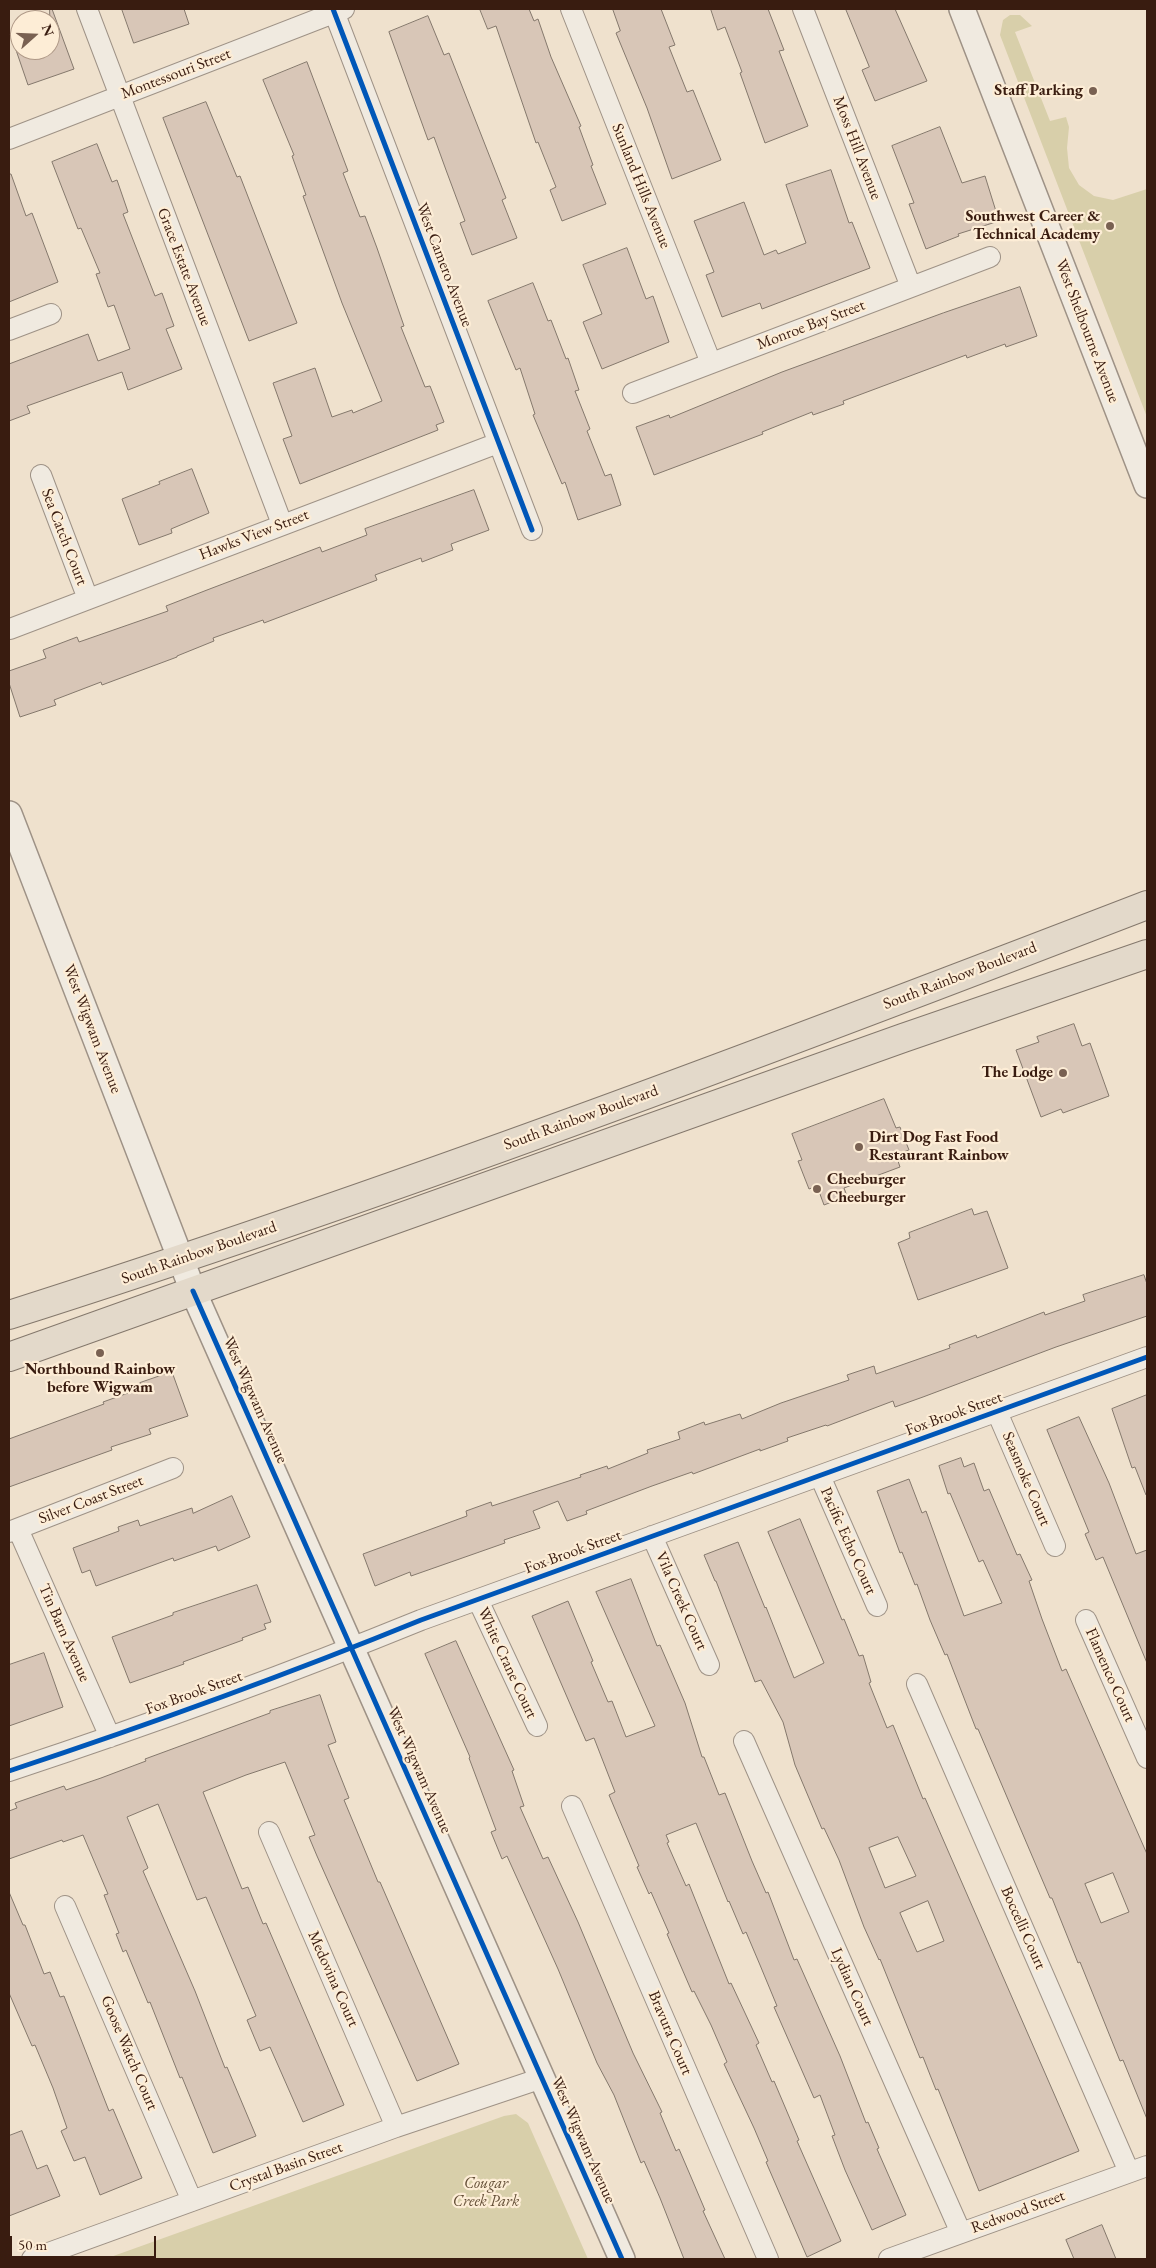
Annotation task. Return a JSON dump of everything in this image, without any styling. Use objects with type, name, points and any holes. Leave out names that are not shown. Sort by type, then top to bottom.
[{"type":"main road","name":"South Rainbow Boulevard","points":[[9,1315],[181,1260],[430,1173],[924,990],[1147,905]]},
{"type":"main road","name":"South Rainbow Boulevard","points":[[9,1357],[1142,953]]},
{"type":"main road","points":[[762,1088],[769,1074],[779,1063],[792,1054],[838,1037],[924,990]]},
{"type":"main road","points":[[576,1155],[639,1111],[704,1087],[708,1084],[714,1068]]},
{"type":"street","name":"Grace Estate Avenue","points":[[87,9],[282,524]]},
{"type":"street","name":"Sunland Hills Avenue","points":[[571,9],[711,363]]},
{"type":"street","name":"Moss Hill Avenue","points":[[803,9],[911,287]]},
{"type":"street","name":"West Shelbourne Avenue","points":[[962,9],[1147,485]]},
{"type":"street","name":"Montessouri Street","points":[[9,139],[337,10]]},
{"type":"street","name":"West Camero Avenue","points":[[337,10],[532,530]]},
{"type":"street","name":"Monroe Bay Street","points":[[633,393],[990,257]]},
{"type":"street","points":[[9,330],[51,314]]},
{"type":"street","name":"Hawks View Street","points":[[10,630],[282,524],[498,443]]},
{"type":"street","name":"Sea Catch Court","points":[[41,475],[88,599]]},
{"type":"street","name":"West Wigwam Avenue","points":[[9,814],[193,1291],[622,2259]]},
{"type":"street","name":"Fox Brook Street","points":[[9,1771],[110,1737],[652,1536],[1147,1357]]},
{"type":"street","name":"Seasmoke Court","points":[[997,1412],[1055,1546]]},
{"type":"street","name":"Silver Coast Street","points":[[13,1530],[173,1468]]},
{"type":"street","name":"Pacific Echo Court","points":[[820,1476],[877,1606]]},
{"type":"street","name":"Tin Barn Avenue","points":[[13,1530],[110,1737]]},
{"type":"street","name":"Vila Creek Court","points":[[652,1536],[709,1665]]},
{"type":"street","name":"White Crane Court","points":[[478,1600],[537,1726]]},
{"type":"street","name":"Flamenco Court","points":[[1086,1620],[1147,1758]]},
{"type":"street","name":"Boccelli Court","points":[[917,1684],[1138,2169]]},
{"type":"street","name":"Lydian Court","points":[[744,1741],[960,2233]]},
{"type":"street","name":"Bravura Court","points":[[572,1806],[768,2259]]},
{"type":"street","name":"Medovina Court","points":[[269,1832],[396,2127]]},
{"type":"street","name":"Goose Watch Court","points":[[65,1906],[192,2201]]},
{"type":"street","name":"Crystal Basin Street","points":[[32,2259],[396,2127],[542,2078]]},
{"type":"street","name":"Redwood Street","points":[[889,2259],[1138,2169]]},
{"type":"green space","points":[[1010,15],[1020,15],[1032,26],[1015,32],[1050,121],[1066,117],[1069,127],[1067,148],[1069,168],[1079,185],[1094,196],[1113,200],[1147,189],[1147,417],[1000,35],[1003,20]]},
{"type":"green space","name":"Cougar Creek Park","points":[[516,2114],[528,2123],[588,2259],[105,2259],[504,2116]]},
{"type":"building","points":[[122,9],[184,9],[189,24],[134,43]]},
{"type":"building","points":[[480,9],[529,9],[534,21],[538,19],[551,57],[581,126],[579,127],[593,165],[591,166],[606,204],[562,221],[550,190],[556,187],[538,142],[536,143],[496,26],[488,29]]},
{"type":"building","points":[[613,9],[661,9],[675,45],[669,47],[687,92],[693,90],[721,160],[672,179],[647,108],[616,33],[620,31]]},
{"type":"building","points":[[711,9],[768,9],[784,50],[779,51],[808,126],[765,143],[725,27],[718,30]]},
{"type":"building","points":[[846,9],[895,9],[927,81],[875,101],[862,70],[869,67]]},
{"type":"building","points":[[428,16],[444,55],[449,53],[506,198],[502,200],[517,238],[472,255],[460,223],[465,221],[434,137],[428,140],[389,32]]},
{"type":"building","points":[[60,31],[74,69],[28,85],[19,60],[60,60]]},
{"type":"building","points":[[307,62],[348,171],[343,173],[360,217],[365,216],[377,248],[404,326],[401,327],[425,387],[430,386],[444,422],[436,425],[438,430],[300,484],[283,439],[292,436],[273,383],[315,368],[332,417],[352,410],[353,413],[382,401],[342,303],[303,196],[306,195],[292,156],[294,155],[263,80]]},
{"type":"building","points":[[206,102],[237,177],[240,176],[297,323],[249,341],[163,118]]},
{"type":"building","points":[[940,127],[962,183],[985,176],[999,221],[958,234],[959,236],[926,249],[909,204],[914,203],[892,146]]},
{"type":"building","points":[[97,144],[112,182],[117,180],[128,212],[123,214],[155,296],[162,293],[174,326],[166,329],[182,369],[128,390],[122,372],[27,406],[30,413],[9,421],[9,364],[88,334],[98,361],[130,349],[114,305],[108,307],[96,274],[100,273],[81,228],[78,229],[52,162]]},
{"type":"building","points":[[831,170],[849,223],[852,222],[870,268],[762,309],[760,303],[722,317],[706,275],[714,272],[694,221],[744,202],[764,255],[776,250],[778,254],[806,243],[786,185]]},
{"type":"building","points":[[9,174],[11,174],[26,216],[32,213],[58,282],[9,302]]},
{"type":"building","points":[[627,248],[646,299],[653,296],[669,342],[602,369],[583,322],[602,314],[583,265]]},
{"type":"building","points":[[533,283],[548,321],[551,320],[566,359],[568,358],[579,390],[575,391],[590,429],[587,431],[605,476],[611,474],[621,505],[578,520],[565,482],[562,484],[533,415],[535,414],[520,368],[516,370],[488,301]]},
{"type":"building","points":[[1020,287],[1037,336],[1006,347],[1005,344],[967,358],[966,355],[843,401],[844,404],[813,415],[812,412],[762,432],[763,434],[654,475],[636,427],[669,415],[670,418],[782,372]]},
{"type":"building","points":[[192,469],[209,513],[171,529],[172,533],[139,545],[122,499]]},
{"type":"building","points":[[474,490],[489,530],[451,544],[453,550],[422,562],[421,558],[375,575],[377,580],[264,623],[263,620],[213,638],[214,641],[177,657],[102,685],[101,682],[54,700],[56,705],[20,717],[9,683],[9,671],[46,658],[43,650],[77,637],[79,642],[168,611],[166,606],[320,547],[322,552],[367,535],[365,529]]},
{"type":"building","name":"The Lodge","points":[[1074,1024],[1082,1046],[1090,1043],[1109,1096],[1063,1113],[1061,1109],[1041,1117],[1016,1050],[1039,1042],[1037,1037]]},
{"type":"building","points":[[884,1099],[896,1128],[900,1127],[909,1150],[896,1155],[900,1167],[844,1188],[847,1196],[824,1205],[817,1186],[809,1189],[798,1161],[802,1160],[792,1134]]},
{"type":"building","points":[[972,1209],[974,1215],[987,1211],[1008,1268],[918,1300],[898,1243],[910,1238],[909,1233]]},
{"type":"building","points":[[1144,1275],[1147,1284],[1147,1316],[1056,1347],[895,1407],[893,1401],[827,1426],[787,1438],[788,1441],[652,1486],[586,1511],[587,1514],[567,1521],[558,1501],[533,1511],[540,1528],[504,1540],[505,1543],[411,1576],[410,1572],[375,1586],[363,1554],[467,1516],[466,1511],[491,1502],[492,1506],[581,1477],[580,1475],[607,1466],[608,1469],[648,1453],[647,1450],[680,1439],[678,1432],[704,1422],[705,1425],[740,1414],[742,1419],[781,1403],[849,1380],[847,1375],[874,1366],[876,1374],[950,1348],[949,1345],[976,1335],[977,1338],[1044,1312],[1045,1315],[1085,1301],[1083,1295]]},
{"type":"building","points":[[172,1372],[188,1416],[149,1429],[151,1434],[111,1447],[112,1450],[9,1487],[9,1439],[104,1404],[103,1402],[142,1388],[140,1383]]},
{"type":"building","points":[[1147,1395],[1146,1495],[1135,1467],[1132,1468],[1112,1409]]},
{"type":"building","points":[[1079,1417],[1109,1483],[1136,1554],[1147,1550],[1147,1663],[1103,1557],[1096,1560],[1085,1534],[1089,1532],[1047,1430]]},
{"type":"building","points":[[961,1458],[964,1467],[974,1463],[984,1491],[989,1489],[1017,1555],[1020,1554],[1032,1580],[1029,1581],[1062,1671],[1066,1669],[1147,1854],[1147,2119],[1123,2060],[1120,2061],[1080,1962],[1078,1963],[1052,1898],[1050,1898],[978,1729],[976,1729],[947,1654],[945,1655],[930,1620],[917,1584],[915,1585],[902,1552],[900,1553],[877,1491],[909,1479],[922,1513],[926,1511],[964,1616],[1002,1603],[983,1560],[979,1562],[950,1493],[948,1494],[939,1466]],"holes":[[[1113,1873],[1129,1912],[1101,1923],[1085,1884]]]},
{"type":"building","points":[[232,1496],[250,1537],[218,1551],[216,1546],[174,1561],[173,1558],[96,1586],[90,1570],[82,1573],[73,1548],[119,1531],[118,1527],[138,1520],[140,1526],[192,1508],[193,1513]]},
{"type":"building","points":[[800,1519],[842,1620],[844,1619],[859,1656],[863,1655],[871,1682],[869,1683],[887,1728],[893,1725],[923,1799],[925,1798],[1079,2151],[979,2191],[938,2089],[936,2090],[923,2057],[920,2058],[880,1959],[864,1927],[839,1860],[824,1828],[822,1829],[795,1765],[783,1722],[761,1680],[755,1682],[704,1555],[738,1542],[794,1678],[824,1663],[768,1532]],"holes":[[[898,1837],[916,1876],[885,1888],[869,1848]],[[928,1901],[944,1941],[917,1952],[900,1913]]]},
{"type":"building","points":[[631,1579],[657,1646],[660,1645],[685,1703],[702,1757],[704,1757],[719,1795],[725,1793],[752,1861],[766,1893],[768,1892],[794,1960],[797,1959],[840,2056],[866,2123],[868,2122],[879,2148],[877,2149],[906,2215],[872,2230],[845,2170],[832,2136],[835,2135],[820,2095],[814,2098],[774,2007],[777,2006],[746,1932],[743,1934],[728,1902],[696,1823],[666,1835],[669,1842],[667,1843],[686,1886],[689,1884],[729,1984],[731,1983],[759,2043],[756,2045],[772,2082],[774,2081],[799,2140],[797,2141],[841,2241],[807,2257],[766,2162],[768,2161],[754,2128],[724,2064],[727,2062],[711,2025],[694,1991],[692,1992],[651,1892],[649,1894],[637,1867],[639,1866],[609,1795],[615,1792],[594,1738],[586,1741],[532,1616],[568,1601],[608,1702],[612,1701],[626,1737],[655,1726],[596,1592]]},
{"type":"building","points":[[257,1585],[271,1622],[264,1624],[266,1629],[242,1638],[243,1640],[183,1662],[184,1664],[130,1683],[112,1637],[173,1615],[173,1613]]},
{"type":"building","points":[[456,1641],[514,1770],[512,1771],[524,1806],[520,1807],[543,1859],[548,1857],[578,1922],[633,2053],[662,2112],[660,2113],[676,2151],[679,2149],[705,2210],[703,2211],[725,2259],[684,2259],[644,2161],[641,2163],[614,2095],[597,2063],[558,1969],[507,1856],[502,1859],[491,1832],[496,1830],[470,1757],[425,1654]]},
{"type":"building","points":[[44,1653],[63,1707],[9,1726],[9,1665]]},
{"type":"building","points":[[320,1695],[336,1742],[328,1745],[349,1798],[344,1800],[378,1882],[380,1882],[459,2064],[417,2081],[309,1837],[315,1835],[285,1762],[246,1775],[203,1792],[242,1889],[248,1887],[263,1924],[266,1923],[344,2105],[303,2122],[270,2047],[260,2051],[247,2020],[256,2016],[206,1897],[197,1900],[158,1804],[127,1817],[148,1868],[143,1871],[195,1991],[225,2068],[227,2067],[256,2136],[213,2153],[182,2077],[180,2078],[150,2002],[148,2003],[126,1950],[123,1952],[116,1934],[119,1933],[104,1895],[108,1894],[83,1835],[63,1842],[62,1840],[9,1859],[9,1811],[17,1808],[15,1803],[64,1786],[66,1790],[101,1778],[146,1761],[145,1759],[270,1713],[270,1711]]},
{"type":"building","points":[[9,1892],[23,1925],[25,1925],[44,1974],[50,1972],[60,1997],[64,1996],[109,2111],[113,2109],[142,2178],[100,2195],[85,2157],[74,2161],[61,2131],[67,2128],[53,2088],[35,2045],[32,2046],[9,1993]]},
{"type":"building","points":[[22,2131],[37,2169],[47,2165],[60,2196],[9,2216],[9,2136]]},
{"type":"building","points":[[1102,2225],[1116,2259],[1074,2259],[1066,2240]]},
{"type":"cycle path","points":[[333,9],[532,530]]},
{"type":"cycle path","points":[[193,1291],[622,2259]]},
{"type":"cycle path","points":[[9,1771],[217,1699],[421,1620],[1147,1357]]},
{"type":"place","name":"Staff Parking","points":[[1093,91]]},
{"type":"place","name":"Southwest Career & Technical Academy","points":[[1110,226]]},
{"type":"place","name":"The Lodge","points":[[1063,1073]]},
{"type":"place","name":"Dirt Dog Fast Food Restaurant Rainbow","points":[[859,1147]]},
{"type":"place","name":"Cheeburger Cheeburger","points":[[817,1189]]},
{"type":"place","name":"Northbound Rainbow before Wigwam","points":[[100,1353]]}]
